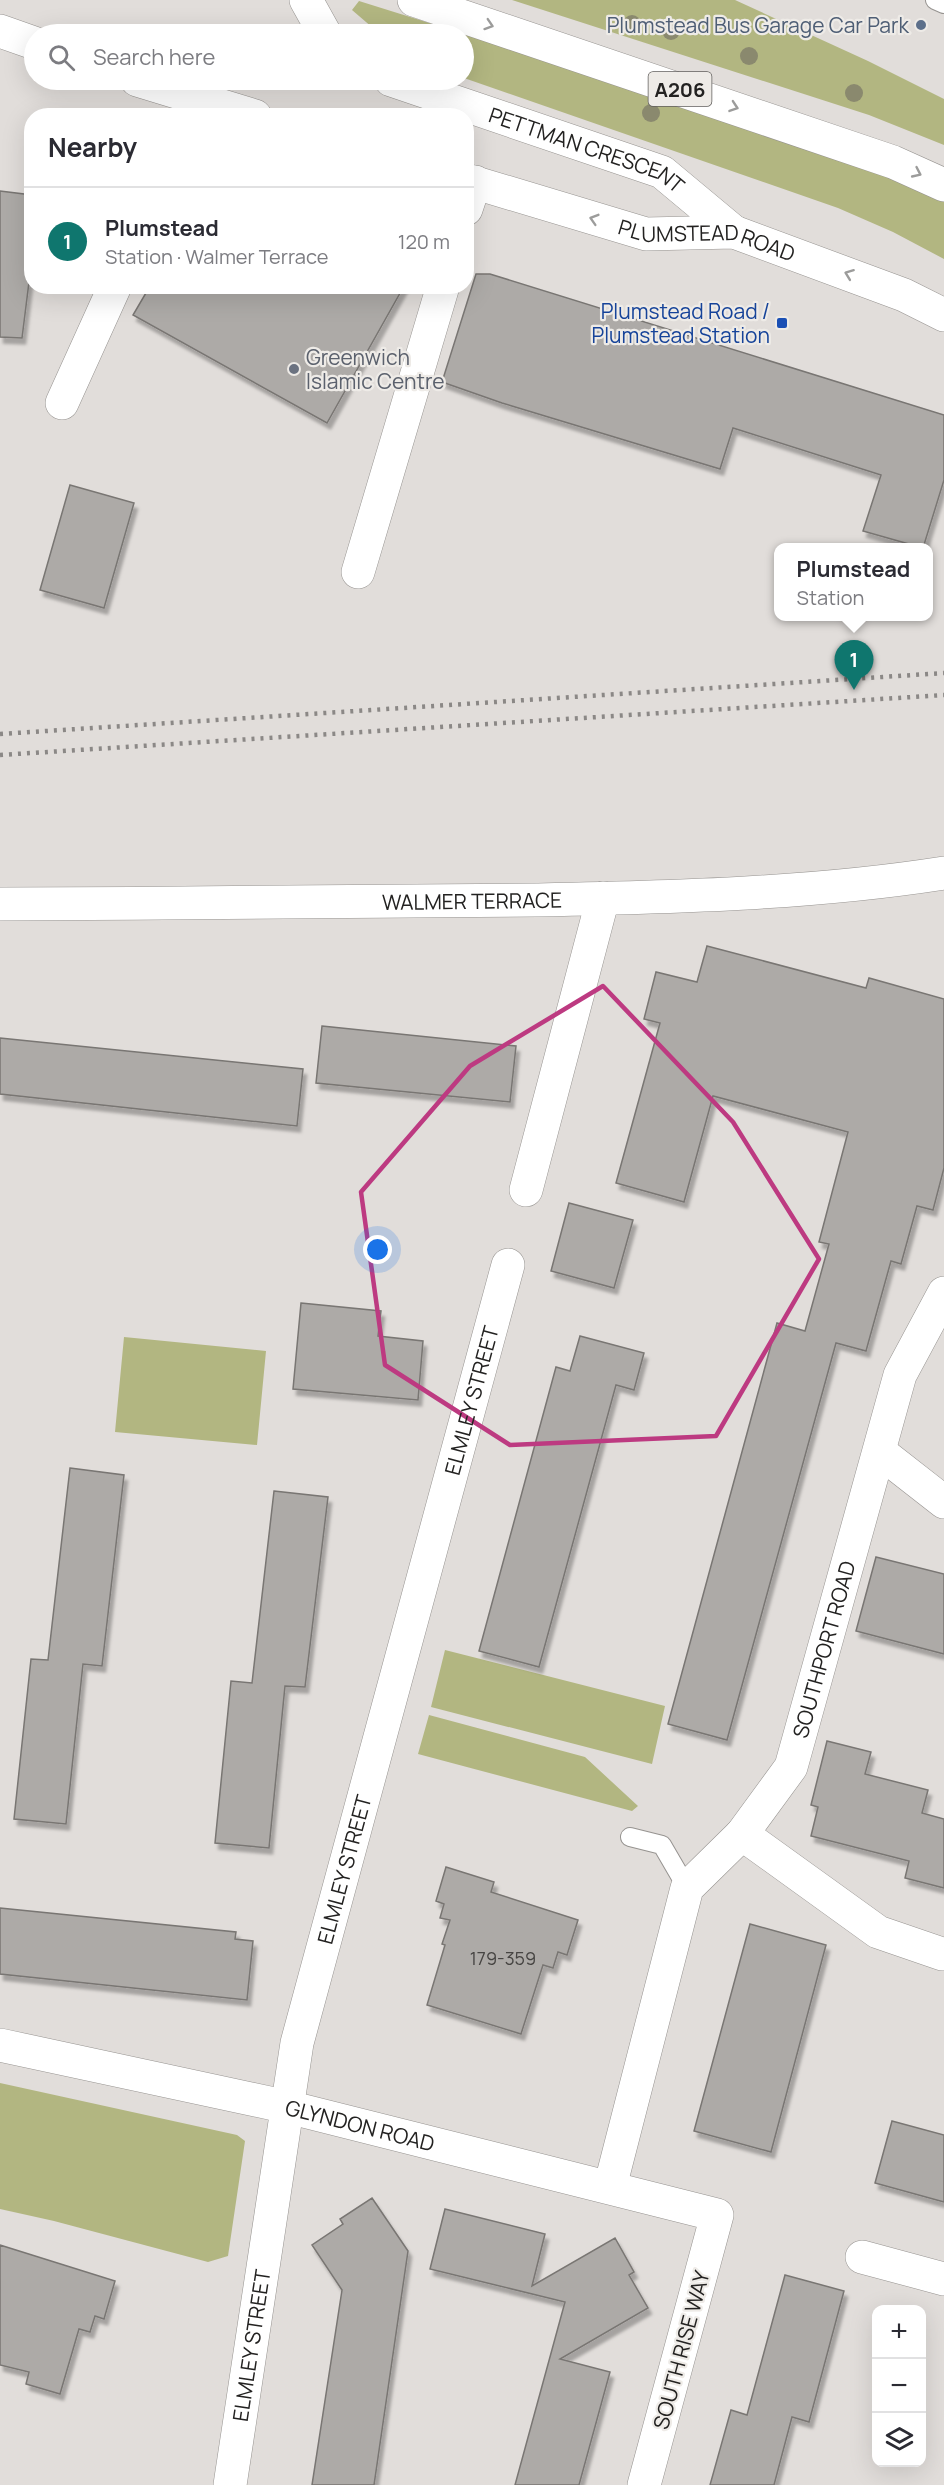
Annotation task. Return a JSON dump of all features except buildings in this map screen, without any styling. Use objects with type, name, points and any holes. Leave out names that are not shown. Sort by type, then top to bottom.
[{"type":"street","points":[[306,0],[319,24]]},
{"type":"street","name":"A206","points":[[414,0],[893,162],[944,185]]},
{"type":"street","points":[[0,31],[24,39]]},
{"type":"street","points":[[159,90],[197,107]]},
{"type":"street","name":"PETTMAN CRESCENT","points":[[420,90],[473,108]]},
{"type":"street","name":"PETTMAN CRESCENT","points":[[474,108],[662,172],[734,232]]},
{"type":"street","name":"PLUMSTEAD ROAD","points":[[474,191],[646,234],[734,232],[904,295],[944,315]]},
{"type":"street","points":[[62,403],[111,294]]},
{"type":"street","points":[[358,572],[441,294]]},
{"type":"street","name":"WALMER TERRACE","points":[[0,904],[431,902],[603,898],[788,890],[944,873]]},
{"type":"street","points":[[526,1190],[603,898]]},
{"type":"street","name":"ELMLEY STREET","points":[[230,2485],[297,2043],[508,1265]]},
{"type":"street","name":"SOUTHPORT ROAD","points":[[687,1888],[742,1834],[791,1767],[900,1375],[944,1293]]},
{"type":"street","points":[[880,1452],[944,1502]]},
{"type":"street","points":[[742,1834],[878,1932],[942,1954]]},
{"type":"street","points":[[610,2187],[687,1888]]},
{"type":"street","name":"GLYNDON ROAD","points":[[0,2045],[288,2107],[717,2215]]},
{"type":"street","name":"SOUTH RISE WAY","points":[[644,2485],[717,2215]]},
{"type":"street","points":[[862,2257],[944,2279]]},
{"type":"lane","points":[[934,0],[944,4]]},
{"type":"lane","points":[[630,1837],[662,1845],[687,1888]]},
{"type":"highlighted area","points":[[603,986],[733,1122],[819,1259],[716,1436],[510,1445],[385,1365],[361,1192],[470,1066]]},
{"type":"green space","points":[[512,0],[735,0],[868,61],[944,99],[944,145],[869,115]]},
{"type":"green space","points":[[359,1],[433,24],[368,24],[352,10]]},
{"type":"green space","points":[[474,37],[857,164],[944,200],[944,259],[893,232],[838,208],[474,81]]},
{"type":"green space","points":[[124,1337],[266,1351],[257,1445],[115,1432]]},
{"type":"green space","points":[[445,1650],[665,1706],[652,1764],[431,1707]]},
{"type":"green space","points":[[429,1715],[585,1757],[638,1806],[632,1811],[418,1754]]},
{"type":"green space","points":[[0,2083],[237,2135],[245,2141],[228,2256],[208,2262],[0,2209]]},
{"type":"railway","points":[[0,734],[944,673]]},
{"type":"railway","points":[[0,755],[944,695]]},
{"type":"place","name":"Plumstead Bus Garage Car Park","points":[[921,25]]},
{"type":"place","name":"Plumstead Road / Plumstead Station","points":[[782,323]]},
{"type":"place","name":"Greenwich Islamic Centre","points":[[294,369]]},
{"type":"place","name":"Plumstead","points":[[854,690]]}]
